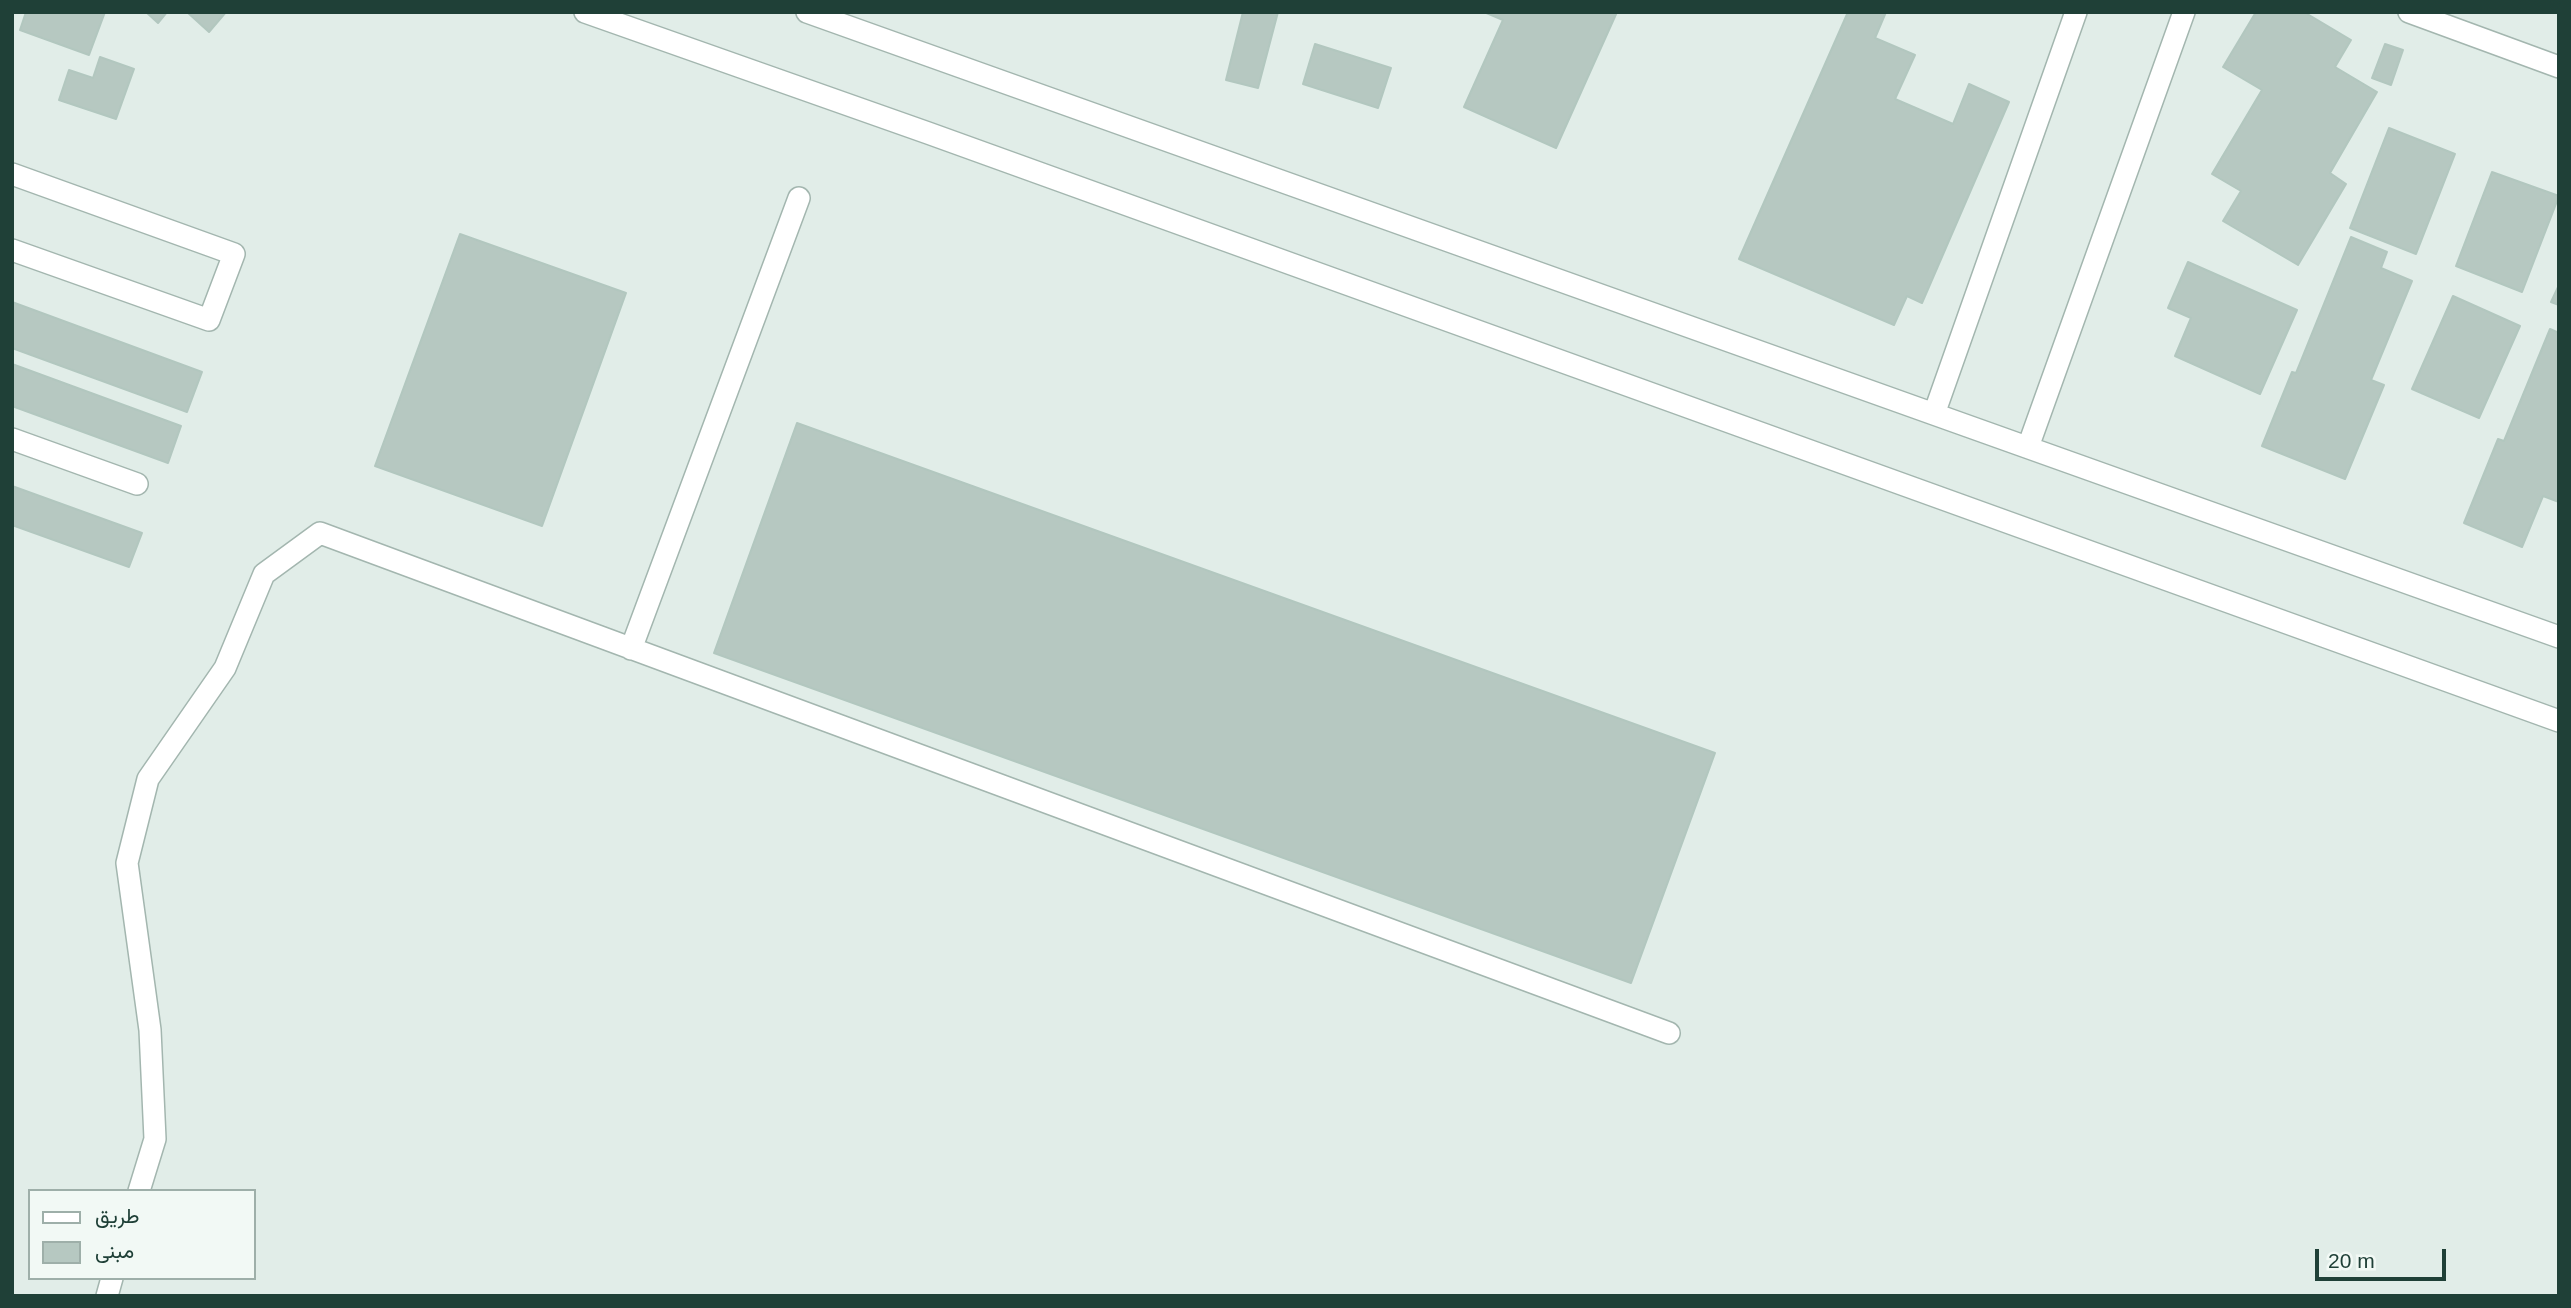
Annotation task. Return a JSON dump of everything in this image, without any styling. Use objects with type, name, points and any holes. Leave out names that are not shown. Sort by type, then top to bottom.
[{"type":"street","points":[[585,12],[2559,721]]},
{"type":"street","points":[[807,12],[2559,637]]},
{"type":"street","points":[[1934,414],[2076,12]]},
{"type":"street","points":[[2028,447],[2184,12]]},
{"type":"street","points":[[2409,12],[2559,67]]},
{"type":"street","points":[[12,174],[234,254],[209,320],[12,250]]},
{"type":"street","points":[[631,649],[799,198]]},
{"type":"street","points":[[12,439],[137,484]]},
{"type":"street","points":[[140,1189],[155,1139],[150,1030],[127,863],[148,779],[225,668],[264,574],[320,533],[1669,1033]]},
{"type":"building","points":[[26,12],[105,12],[89,55],[20,30]]},
{"type":"building","points":[[146,12],[167,12],[158,23]]},
{"type":"building","points":[[187,12],[226,12],[209,32]]},
{"type":"building","points":[[1243,12],[1278,12],[1258,88],[1226,80]]},
{"type":"building","points":[[1484,12],[1617,12],[1556,148],[1464,107],[1503,20]]},
{"type":"building","points":[[1848,12],[1886,12],[1875,38],[1915,55],[1895,99],[1953,124],[1969,84],[2009,102],[1922,303],[1907,296],[1894,325],[1739,259]]},
{"type":"building","points":[[2256,12],[2304,12],[2351,40],[2335,67],[2377,92],[2330,173],[2346,184],[2298,265],[2223,221],[2241,191],[2212,174],[2262,90],[2223,67]]},
{"type":"building","points":[[1315,44],[1391,68],[1378,108],[1303,84]]},
{"type":"building","points":[[2385,44],[2403,50],[2391,85],[2372,78]]},
{"type":"building","points":[[100,57],[134,69],[116,119],[59,100],[69,70],[93,78]]},
{"type":"building","points":[[2389,128],[2455,154],[2416,254],[2350,228]]},
{"type":"building","points":[[2492,172],[2559,196],[2522,292],[2456,266]]},
{"type":"building","points":[[460,234],[626,293],[542,526],[375,466]]},
{"type":"building","points":[[2351,237],[2387,252],[2381,268],[2412,281],[2371,380],[2384,385],[2345,479],[2262,446],[2292,372],[2296,373]]},
{"type":"building","points":[[2188,262],[2297,310],[2260,394],[2175,356],[2191,318],[2168,308]]},
{"type":"building","points":[[2559,285],[2559,305],[2551,302]]},
{"type":"building","points":[[2453,296],[2520,326],[2479,418],[2412,389]]},
{"type":"building","points":[[12,302],[202,372],[187,412],[12,348]]},
{"type":"building","points":[[2550,329],[2559,333],[2559,502],[2543,496],[2522,547],[2464,523],[2498,439],[2504,441]]},
{"type":"building","points":[[12,364],[181,426],[168,463],[12,406]]},
{"type":"building","points":[[797,423],[1715,753],[1631,983],[714,653]]},
{"type":"building","points":[[12,486],[142,533],[129,567],[12,525]]}]
